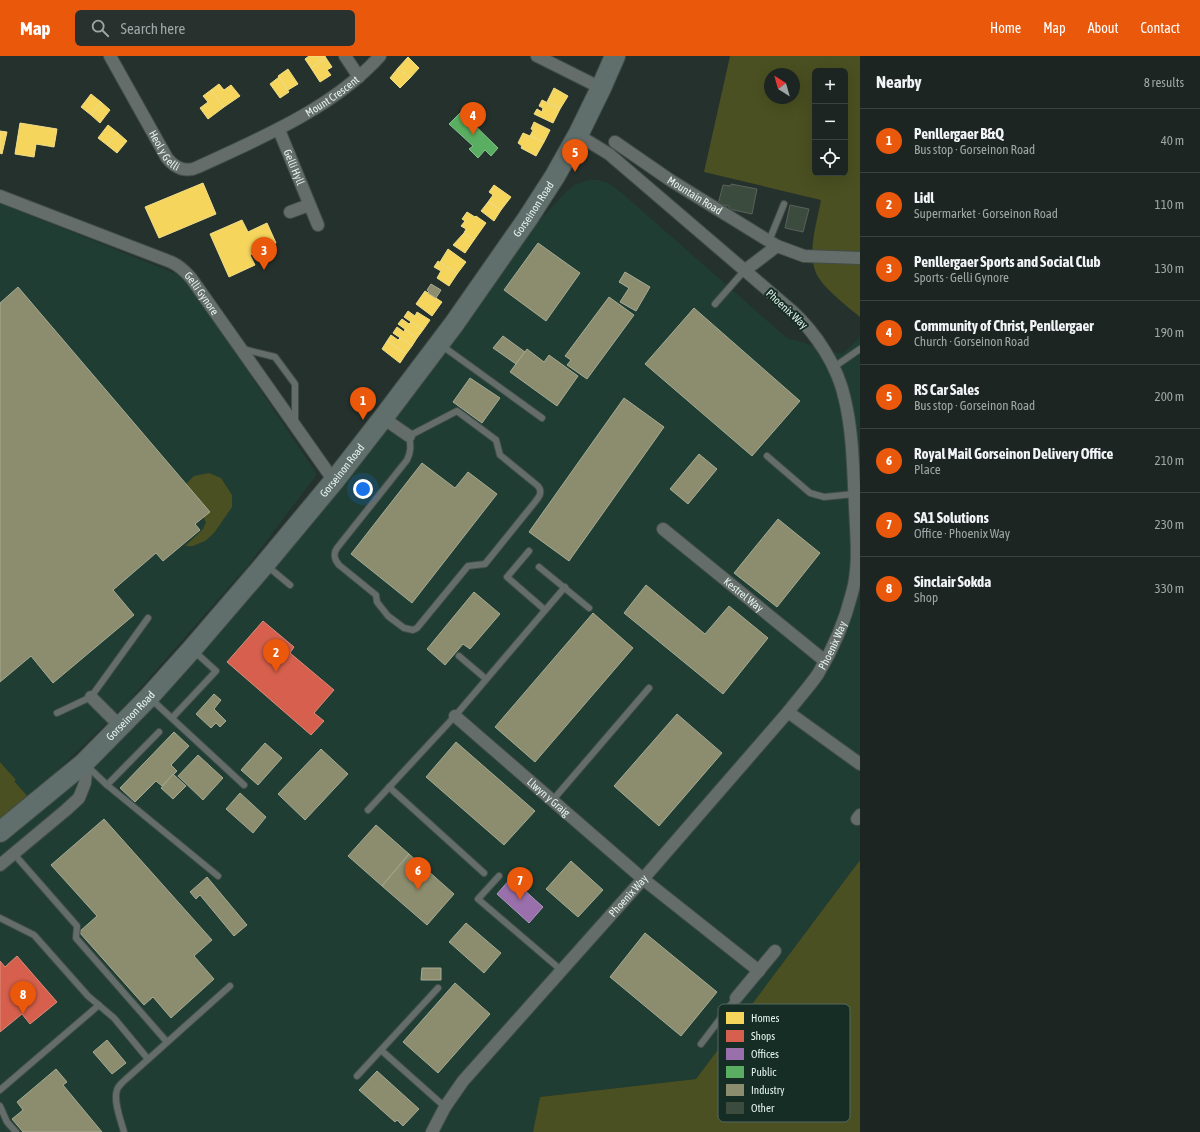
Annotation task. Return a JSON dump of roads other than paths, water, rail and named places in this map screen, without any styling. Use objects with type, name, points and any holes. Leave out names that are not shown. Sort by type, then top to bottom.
[{"type":"main road","name":"Gorseinon Road","points":[[0,832],[84,763],[149,697],[265,564],[334,480],[440,344],[528,218],[555,176],[578,134],[615,56]]},
{"type":"street","name":"Heol y Gelli","points":[[110,56],[164,153],[176,167],[184,170],[192,170],[279,130]]},
{"type":"street","points":[[345,56],[359,78]]},
{"type":"street","name":"Mount Crescent","points":[[279,130],[329,99],[359,78],[380,56]]},
{"type":"street","points":[[536,56],[601,88]]},
{"type":"street","name":"Gelli Hyll","points":[[279,130],[318,225]]},
{"type":"street","name":"Phoenix Way","points":[[432,1132],[445,1107],[463,1081],[643,879],[810,685],[825,661],[839,633],[853,592],[858,538],[854,494],[852,440],[845,399],[834,367],[821,346],[802,321],[609,154],[578,134]]},
{"type":"street","name":"Mountain Road","points":[[615,142],[670,180],[773,243],[804,256],[860,258]]},
{"type":"street","name":"Gelli Gynore","points":[[0,196],[179,266],[191,278],[334,480]]},
{"type":"street","points":[[290,212],[309,205]]},
{"type":"street","points":[[744,271],[773,243]]},
{"type":"street","points":[[383,418],[409,436]]},
{"type":"street","name":"Kestrel Way","points":[[663,529],[825,661]]},
{"type":"street","points":[[91,698],[120,726]]},
{"type":"street","points":[[788,712],[860,764]]},
{"type":"street","name":"Llwyn y Graig","points":[[455,716],[643,879],[759,971]]},
{"type":"street","points":[[0,865],[79,798],[85,783],[86,772],[84,763]]},
{"type":"street","points":[[736,998],[775,951]]},
{"type":"lane","points":[[773,243],[784,204]]},
{"type":"lane","points":[[715,304],[744,271]]},
{"type":"lane","points":[[440,344],[542,418]]},
{"type":"lane","points":[[241,349],[275,357],[296,384],[295,425]]},
{"type":"lane","points":[[834,367],[860,349]]},
{"type":"lane","points":[[457,411],[496,440],[500,455],[538,486],[540,492],[535,502],[485,564],[468,566],[417,628],[413,630],[404,628],[388,616],[378,604],[376,595],[339,565],[334,555],[337,548],[406,460],[410,452],[409,436],[457,411]]},
{"type":"lane","points":[[767,456],[810,494],[824,497],[854,494]]},
{"type":"lane","points":[[529,551],[507,577],[545,610]]},
{"type":"lane","points":[[265,564],[290,585]]},
{"type":"lane","points":[[540,567],[589,608]]},
{"type":"lane","points":[[368,810],[455,716],[565,588]]},
{"type":"lane","points":[[57,712],[91,698],[148,618]]},
{"type":"lane","points":[[172,718],[216,671],[192,649]]},
{"type":"lane","points":[[459,656],[486,679]]},
{"type":"lane","points":[[552,801],[649,688]]},
{"type":"lane","points":[[149,697],[244,785]]},
{"type":"lane","points":[[107,785],[159,732]]},
{"type":"lane","points":[[84,763],[107,785],[218,876]]},
{"type":"lane","points":[[389,787],[484,873]]},
{"type":"lane","points":[[14,854],[77,926],[76,938],[167,1042]]},
{"type":"lane","points":[[499,876],[478,899],[561,970]]},
{"type":"lane","points":[[0,918],[34,935],[88,996],[114,1018],[148,1059]]},
{"type":"lane","points":[[124,1132],[116,1102],[116,1092],[118,1088],[148,1059],[230,986]]},
{"type":"lane","points":[[357,1076],[438,988]]},
{"type":"lane","points":[[731,1004],[736,998]]},
{"type":"lane","points":[[0,1090],[99,1005]]},
{"type":"lane","points":[[701,1044],[718,1022]]},
{"type":"lane","points":[[381,1050],[445,1107]]},
{"type":"lane","points":[[0,1106],[7,1122],[16,1132]]},
{"type":"place","name":"Community of Christ, Penllergaer","points":[[473,135]]},
{"type":"place","name":"RS Car Sales","points":[[575,172]]},
{"type":"place","name":"Penllergaer Sports and Social Club","points":[[264,270]]},
{"type":"place","name":"Penllergaer B&Q","points":[[363,420]]},
{"type":"place","name":"Lidl","points":[[276,672]]},
{"type":"place","name":"Royal Mail Gorseinon Delivery Office","points":[[418,890]]},
{"type":"place","name":"SA1 Solutions","points":[[520,900]]},
{"type":"place","name":"Sinclair Sokda","points":[[23,1014]]}]
